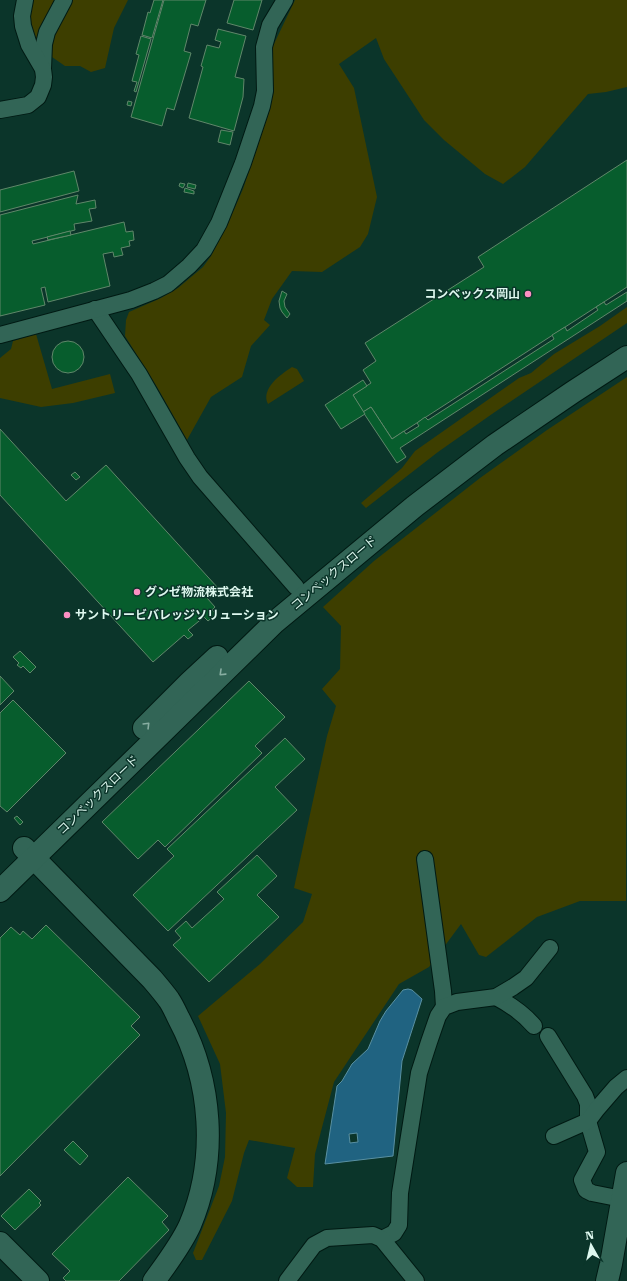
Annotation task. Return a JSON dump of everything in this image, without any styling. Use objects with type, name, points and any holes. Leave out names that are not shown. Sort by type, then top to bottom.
[{"type":"street","points":[[25,0],[22,16],[23,26],[29,45],[43,69]]},
{"type":"street","points":[[0,110],[28,105],[34,101],[41,92],[44,77],[44,44],[47,32],[64,0]]},
{"type":"street","points":[[0,336],[131,300],[154,291],[168,284],[189,266],[204,250],[219,223],[243,163],[262,106],[265,91],[264,47],[270,26],[285,0]]},
{"type":"street","points":[[95,310],[139,374],[187,458],[200,477],[296,587]]},
{"type":"street","name":"コンベックスロード","points":[[0,891],[28,853],[190,682],[296,587],[409,494],[488,434],[627,342]]},
{"type":"street","name":"コンベックスロード","points":[[0,871],[28,853],[275,622],[415,506],[495,445],[627,357]]},
{"type":"street","points":[[28,853],[152,978],[170,1001],[186,1033],[197,1061],[207,1116],[208,1141],[205,1170],[198,1200],[189,1225],[173,1255],[154,1281]]},
{"type":"street","points":[[425,859],[444,1007]]},
{"type":"street","points":[[382,1239],[394,1232],[399,1225],[400,1193],[419,1073],[438,1016],[444,1007],[457,1002],[496,997],[513,987],[526,978],[550,948]]},
{"type":"street","points":[[496,997],[510,1004],[526,1016],[534,1026]]},
{"type":"street","points":[[548,1036],[585,1096],[588,1104],[588,1121],[597,1152],[582,1180],[586,1190],[624,1203]]},
{"type":"street","points":[[554,1136],[588,1121],[616,1087],[627,1078]]},
{"type":"street","points":[[607,1281],[624,1203],[627,1173]]},
{"type":"street","points":[[287,1281],[314,1245],[327,1238],[373,1235],[382,1239],[416,1281]]},
{"type":"street","points":[[0,1243],[38,1281]]},
{"type":"shaded area","points":[[31,0],[128,0],[114,28],[105,68],[91,72],[80,66],[65,66],[52,57],[34,35],[28,20]]},
{"type":"shaded area","points":[[295,0],[627,0],[627,87],[606,92],[588,94],[525,167],[503,184],[485,174],[444,140],[424,120],[384,59],[376,38],[339,64],[354,88],[377,197],[368,234],[360,247],[322,272],[292,271],[272,299],[264,320],[270,325],[251,346],[242,377],[211,397],[187,440],[157,387],[125,336],[126,320],[129,312],[161,298],[178,288],[203,267],[211,256],[226,228],[243,189],[270,109],[272,48]]},
{"type":"shaded area","points":[[627,307],[627,323],[438,452],[366,508],[361,503],[402,468],[415,451],[519,378],[531,373],[554,354],[600,326]]},
{"type":"shaded area","points":[[36,334],[52,389],[110,374],[115,393],[73,403],[41,407],[0,398],[0,358],[11,349],[13,341]]},
{"type":"shaded area","points":[[292,367],[297,369],[304,381],[268,404],[266,398],[269,388],[277,378]]},
{"type":"shaded area","points":[[627,377],[626,901],[580,901],[537,917],[486,957],[479,955],[461,924],[429,967],[399,984],[334,1082],[315,1154],[313,1187],[297,1187],[287,1178],[295,1148],[249,1140],[244,1153],[232,1201],[202,1260],[196,1260],[193,1253],[219,1186],[225,1157],[226,1113],[220,1064],[198,1016],[260,964],[303,922],[312,894],[294,888],[327,736],[336,706],[322,689],[340,669],[341,626],[323,607],[374,561],[480,478],[547,430]]},
{"type":"water","points":[[403,990],[412,990],[422,999],[402,1061],[393,1156],[325,1164],[337,1086],[342,1081],[352,1064],[368,1049],[380,1021]],"holes":[[[357,1133],[358,1142],[350,1143],[349,1134]]]},
{"type":"building","points":[[154,0],[163,0],[152,38],[142,35],[148,12],[150,13]]},
{"type":"building","points":[[164,0],[206,0],[198,26],[191,24],[184,51],[191,53],[174,110],[167,108],[162,126],[131,117]]},
{"type":"building","points":[[234,0],[262,0],[253,30],[227,23]]},
{"type":"building","points":[[218,29],[246,36],[235,77],[244,79],[243,97],[234,131],[189,118],[203,67],[201,66],[207,45],[219,48],[221,42],[215,40]]},
{"type":"building","points":[[141,36],[151,39],[136,92],[134,91],[137,82],[132,81],[139,55],[136,54]]},
{"type":"building","points":[[128,101],[132,102],[131,106],[127,105]]},
{"type":"building","points":[[221,130],[233,132],[230,145],[218,142]]},
{"type":"building","name":"コンベックス岡山","points":[[627,160],[627,287],[392,439],[371,407],[363,412],[353,395],[371,383],[363,370],[376,361],[365,343],[484,267],[478,257]]},
{"type":"building","points":[[74,171],[79,191],[0,212],[0,190]]},
{"type":"building","points":[[180,183],[185,184],[183,188],[179,186]]},
{"type":"building","points":[[188,183],[196,185],[195,189],[187,187]]},
{"type":"building","points":[[185,188],[194,191],[194,194],[184,192]]},
{"type":"building","points":[[78,195],[76,204],[95,200],[96,208],[89,209],[92,221],[74,224],[75,230],[32,241],[33,244],[124,222],[126,232],[133,231],[134,240],[129,241],[130,246],[121,248],[123,255],[114,257],[113,252],[103,254],[110,286],[48,302],[45,287],[41,288],[45,305],[0,316],[0,215]]},
{"type":"building","points":[[70,231],[71,235],[48,240],[47,237]]},
{"type":"building","points":[[282,291],[287,294],[284,301],[285,307],[290,314],[287,318],[280,308],[279,301]]},
{"type":"building","points":[[627,292],[627,301],[400,448],[406,457],[397,463],[363,412],[371,407],[392,439],[404,431],[406,434],[419,426],[417,423],[425,417],[428,420],[554,339],[552,335],[565,327],[567,331],[598,310],[596,307],[604,302],[606,305]]},
{"type":"building","points":[[65,341],[71,341],[81,348],[84,357],[83,363],[77,370],[71,373],[65,373],[55,366],[52,360],[52,354],[59,344]]},
{"type":"building","points":[[363,380],[367,386],[353,395],[365,414],[341,429],[325,405]]},
{"type":"building","points":[[0,429],[66,501],[106,465],[218,588],[207,598],[215,607],[212,610],[216,614],[208,621],[204,617],[188,630],[193,635],[188,639],[184,635],[153,662],[0,495]]},
{"type":"building","points":[[75,472],[80,477],[76,480],[71,475]]},
{"type":"building","points":[[20,651],[36,667],[30,673],[23,666],[21,668],[17,665],[19,663],[13,657]]},
{"type":"building","points":[[0,676],[14,691],[0,705]]},
{"type":"building","points":[[249,681],[285,717],[255,746],[262,753],[165,847],[158,840],[138,859],[102,822]]},
{"type":"building","points":[[13,700],[66,753],[7,812],[0,806],[0,713]]},
{"type":"building","points":[[285,738],[305,759],[275,787],[297,810],[168,931],[133,895],[174,856],[167,849]]},
{"type":"building","points":[[17,816],[23,822],[20,825],[14,818]]},
{"type":"building","points":[[257,855],[277,876],[257,895],[279,917],[209,982],[173,945],[181,938],[175,931],[186,921],[192,928],[224,899],[217,892]]},
{"type":"building","points":[[46,925],[140,1017],[131,1026],[140,1035],[0,1176],[0,938],[11,927],[20,935],[23,931],[32,939]]},
{"type":"building","points":[[73,1141],[88,1156],[80,1165],[64,1150]]},
{"type":"building","points":[[128,1177],[168,1216],[162,1222],[169,1230],[119,1281],[66,1281],[63,1278],[70,1271],[52,1254]]},
{"type":"building","points":[[29,1189],[41,1201],[39,1203],[41,1205],[15,1230],[1,1216]]},
{"type":"place","name":"コンベックス岡山","points":[[528,294]]},
{"type":"place","name":"グンゼ物流株式会社","points":[[137,592]]},
{"type":"place","name":"サントリービバレッジソリューション","points":[[67,615]]}]
